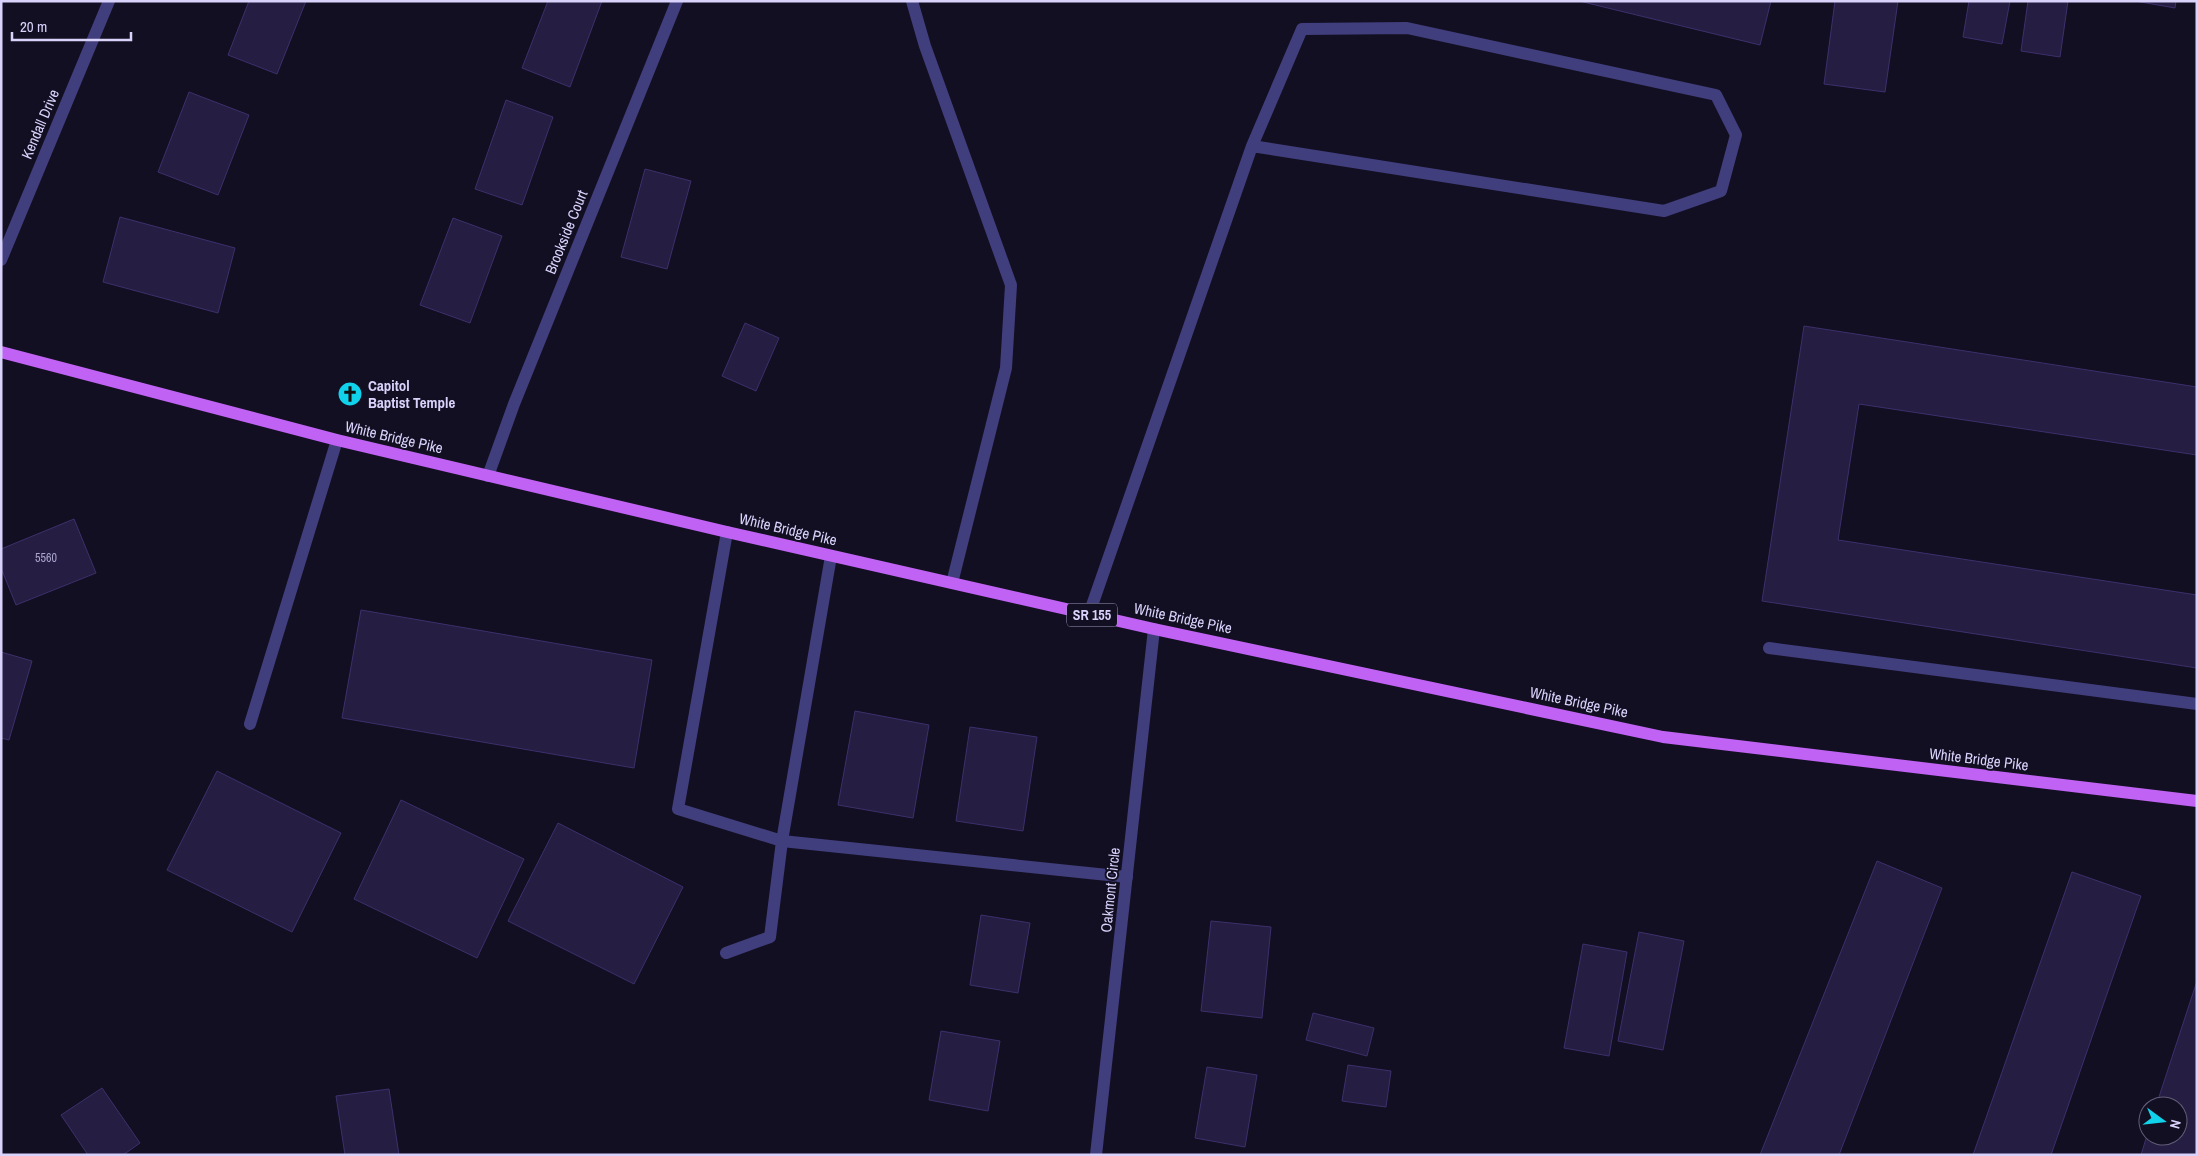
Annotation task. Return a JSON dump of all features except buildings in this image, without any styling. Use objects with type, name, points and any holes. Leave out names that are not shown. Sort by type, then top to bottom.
[{"type":"main road","name":"White Bridge Pike","points":[[1,352],[337,440],[727,532],[1154,629],[1663,737],[2197,801]]},
{"type":"street","name":"Kendall Drive","points":[[1,260],[109,1]]},
{"type":"street","name":"Brookside Court","points":[[488,476],[518,395],[677,1]]},
{"type":"street","points":[[912,1],[925,46],[1011,285],[1006,368],[952,583]]},
{"type":"street","points":[[1089,614],[1252,146],[1302,30],[1407,28],[1716,96],[1736,135],[1721,191],[1664,211],[1252,146]]},
{"type":"street","points":[[250,724],[337,440]]},
{"type":"street","points":[[727,532],[678,808],[782,842],[1128,877]]},
{"type":"street","points":[[726,953],[770,937],[782,842],[831,556]]},
{"type":"street","name":"Oakmont Circle","points":[[1096,1155],[1154,629]]},
{"type":"street","points":[[1769,648],[2197,704]]},
{"type":"place","name":"Capitol Baptist Temple","points":[[350,394]]}]
